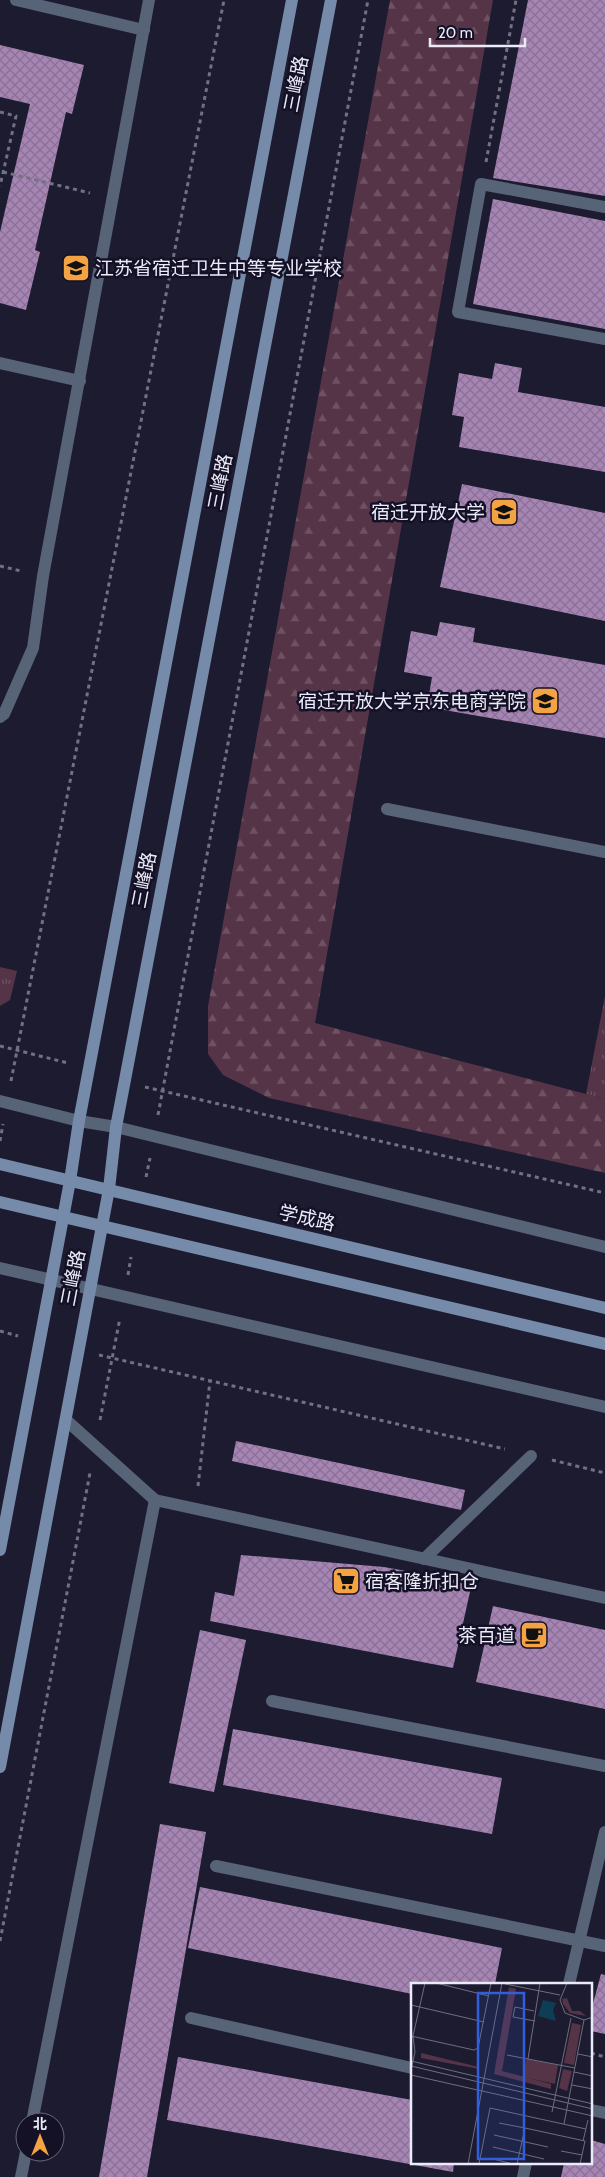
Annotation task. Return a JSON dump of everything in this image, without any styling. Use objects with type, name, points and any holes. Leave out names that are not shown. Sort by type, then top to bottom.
[{"type":"main road","name":"三峰路","points":[[0,1550],[70,1180],[79,1121],[292,0]]},
{"type":"main road","name":"三峰路","points":[[0,1767],[109,1190],[116,1127],[331,0]]},
{"type":"main road","name":"学成路","points":[[0,1164],[605,1308]]},
{"type":"main road","points":[[0,1202],[605,1344]]},
{"type":"lane","points":[[16,0],[144,30]]},
{"type":"lane","points":[[0,717],[4,714],[32,648],[43,576],[149,0]]},
{"type":"lane","points":[[605,207],[481,184],[458,312],[605,339]]},
{"type":"lane","points":[[0,364],[80,381]]},
{"type":"lane","points":[[387,810],[605,852]]},
{"type":"lane","points":[[3,1102],[79,1121],[154,1136],[605,1247]]},
{"type":"lane","points":[[0,1268],[605,1407]]},
{"type":"lane","points":[[66,1420],[155,1500],[605,1598]]},
{"type":"lane","points":[[424,1559],[531,1456]]},
{"type":"lane","points":[[34,2112],[155,1500]]},
{"type":"lane","points":[[272,1701],[605,1766]]},
{"type":"lane","points":[[569,1983],[605,1832]]},
{"type":"lane","points":[[216,1866],[605,1946]]},
{"type":"lane","points":[[191,2018],[411,2068]]},
{"type":"lane","points":[[592,2110],[605,2113]]},
{"type":"lane","points":[[21,2177],[24,2162]]},
{"type":"lane","points":[[523,2177],[526,2164]]},
{"type":"path","points":[[0,1141],[3,1102],[16,1050],[224,0]]},
{"type":"path","points":[[142,1197],[368,0]]},
{"type":"path","points":[[481,184],[516,0]]},
{"type":"path","points":[[0,112],[16,116],[0,186]]},
{"type":"path","points":[[3,172],[113,198]]},
{"type":"path","points":[[0,1046],[89,1068]]},
{"type":"path","points":[[125,1082],[605,1193]]},
{"type":"path","points":[[0,1941],[135,1234]]},
{"type":"path","points":[[79,1350],[605,1473]]},
{"type":"path","points":[[196,1509],[210,1381]]},
{"type":"path","points":[[592,2053],[605,2056]]},
{"type":"green space","points":[[390,0],[493,0],[315,1023],[605,1099],[605,1173],[269,1098],[223,1075],[208,1054],[208,1006]]},
{"type":"green space","points":[[0,967],[17,971],[10,1000],[0,1006]]},
{"type":"green space","points":[[605,996],[605,1099],[586,1094]]},
{"type":"building","points":[[528,0],[605,0],[605,196],[493,178]]},
{"type":"building","points":[[0,45],[84,65],[72,114],[66,112],[35,250],[40,252],[26,310],[0,303],[0,232],[30,104],[0,97]]},
{"type":"building","points":[[493,199],[605,221],[605,329],[473,304]]},
{"type":"building","points":[[495,363],[522,368],[518,392],[605,407],[605,472],[459,447],[464,417],[452,415],[459,373],[492,379]]},
{"type":"building","points":[[462,484],[605,513],[605,621],[440,587]]},
{"type":"building","points":[[440,622],[475,628],[473,642],[605,665],[605,738],[427,707],[432,677],[404,672],[411,631],[437,636]]},
{"type":"building","points":[[236,1441],[465,1490],[461,1510],[232,1461]]},
{"type":"building","points":[[241,1555],[384,1567],[472,1583],[453,1668],[210,1621],[215,1592],[234,1596]]},
{"type":"building","points":[[493,1606],[605,1630],[605,1709],[476,1682]]},
{"type":"building","points":[[200,1630],[246,1640],[214,1792],[169,1783]]},
{"type":"building","points":[[233,1729],[502,1778],[492,1834],[223,1785]]},
{"type":"building","points":[[160,1824],[206,1832],[147,2177],[99,2177]]},
{"type":"building","points":[[200,1887],[502,1948],[495,1983],[411,1983],[411,1994],[188,1948]]},
{"type":"building","points":[[601,1974],[605,1975],[605,2034],[592,2031],[592,2007]]},
{"type":"building","points":[[178,2057],[411,2100],[411,2164],[454,2164],[453,2172],[167,2120]]},
{"type":"building","points":[[592,2140],[605,2144],[605,2177],[561,2177],[564,2164],[592,2164]]},
{"type":"place","name":"江苏省宿迁卫生中等专业学校","points":[[76,268]]},
{"type":"place","name":"宿迁开放大学","points":[[504,512]]},
{"type":"place","name":"宿迁开放大学京东电商学院","points":[[545,701]]},
{"type":"place","name":"宿客隆折扣仓","points":[[346,1581]]},
{"type":"place","name":"茶百道","points":[[534,1635]]}]
